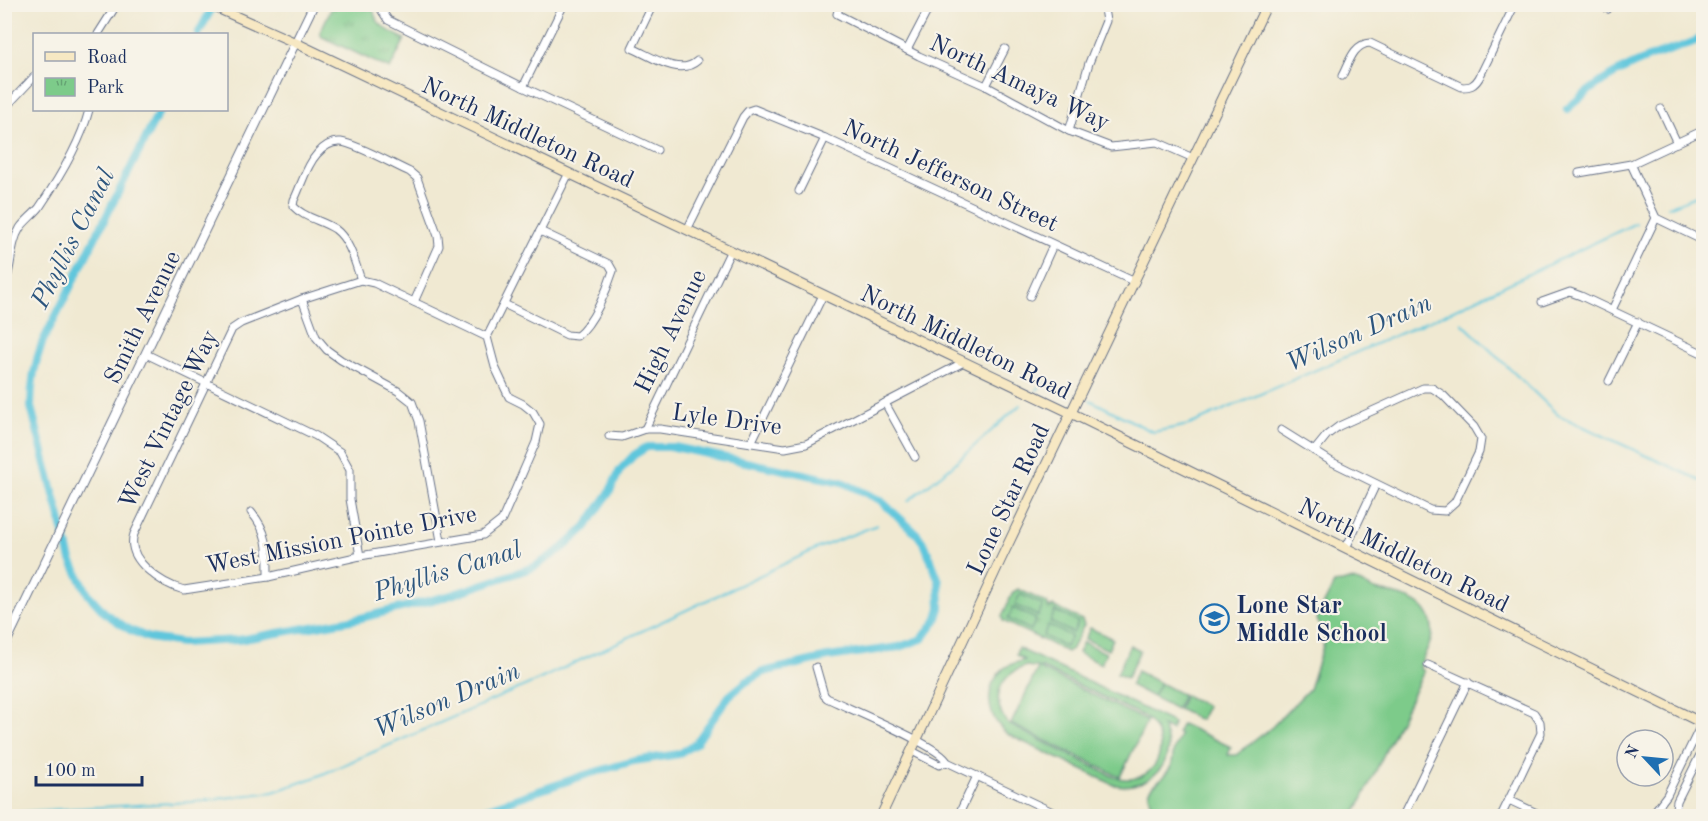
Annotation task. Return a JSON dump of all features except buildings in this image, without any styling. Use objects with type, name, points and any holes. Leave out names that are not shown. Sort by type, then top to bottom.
[{"type":"main road","name":"Lone Star Road","points":[[881,816],[1267,4]]},
{"type":"main road","name":"North Middleton Road","points":[[212,6],[296,43],[1071,413],[1703,723]]},
{"type":"street","points":[[99,33],[117,4]]},
{"type":"street","name":"Smith Avenue","points":[[4,647],[314,4]]},
{"type":"street","points":[[381,4],[388,20],[657,150]]},
{"type":"street","points":[[523,87],[564,4]]},
{"type":"street","points":[[653,4],[632,48],[675,67],[691,67],[698,61]]},
{"type":"street","name":"North Amaya Way","points":[[840,4],[837,14],[907,50],[986,86],[1070,130],[1111,147],[1157,142],[1193,158]]},
{"type":"street","points":[[907,50],[931,4]]},
{"type":"street","points":[[1070,130],[1089,63],[1106,21],[1104,9],[1099,4]]},
{"type":"street","points":[[1342,76],[1359,46],[1370,43],[1462,87],[1469,87],[1479,78],[1515,4]]},
{"type":"street","points":[[1598,4],[1610,7]]},
{"type":"street","points":[[986,86],[1005,49]]},
{"type":"street","points":[[4,110],[33,78]]},
{"type":"street","name":"North Jefferson Street","points":[[687,230],[743,117],[748,111],[754,109],[825,138],[1135,282]]},
{"type":"street","points":[[1661,109],[1677,143]]},
{"type":"street","points":[[4,286],[8,278],[13,244],[21,227],[51,191],[89,111]]},
{"type":"street","points":[[1580,173],[1631,164],[1704,130]]},
{"type":"street","points":[[799,191],[825,138]]},
{"type":"street","points":[[414,302],[439,246],[438,236],[417,178],[410,172],[342,142],[333,142],[325,146],[315,156],[293,206],[299,213],[334,229],[341,235],[347,244],[361,280],[374,283],[487,337],[569,173]]},
{"type":"street","points":[[1631,164],[1656,218],[1704,241]]},
{"type":"street","points":[[1612,310],[1656,218]]},
{"type":"street","points":[[504,304],[567,334],[577,336],[597,308],[608,287],[613,271],[609,264],[540,231]]},
{"type":"street","points":[[1030,296],[1053,245]]},
{"type":"street","name":"High Avenue","points":[[645,429],[730,250]]},
{"type":"street","name":"West Vintage Way","points":[[132,548],[134,534],[232,329],[241,323],[302,299],[361,280]]},
{"type":"street","points":[[1542,302],[1570,292],[1704,354]]},
{"type":"street","points":[[751,443],[823,295]]},
{"type":"street","points":[[302,299],[316,337],[327,350],[359,371],[398,391],[412,402],[420,421],[441,541]]},
{"type":"street","points":[[1609,381],[1638,322]]},
{"type":"street","name":"West Mission Pointe Drive","points":[[132,548],[137,557],[160,580],[172,587],[184,590],[268,577],[360,556],[483,535],[502,520],[536,442],[540,424],[533,412],[509,397],[495,367],[487,337]]},
{"type":"street","points":[[146,354],[316,436],[340,452],[350,471],[350,499],[360,556]]},
{"type":"street","name":"Lyle Drive","points":[[609,436],[622,437],[645,429],[660,429],[785,448],[806,444],[964,362]]},
{"type":"street","points":[[1281,430],[1314,451],[1332,462],[1430,510],[1445,512],[1455,502],[1465,482],[1479,452],[1481,439],[1474,427],[1443,395],[1432,388],[1423,388],[1339,426],[1327,435],[1314,451]]},
{"type":"street","points":[[885,403],[915,457]]},
{"type":"street","points":[[1346,548],[1376,484]]},
{"type":"street","points":[[251,512],[262,524],[268,553],[268,577]]},
{"type":"street","points":[[1428,664],[1534,713],[1540,722],[1541,733],[1501,816]]},
{"type":"street","points":[[816,667],[824,695],[827,698],[917,741],[945,756],[947,762]]},
{"type":"street","points":[[1403,816],[1468,682]]},
{"type":"street","points":[[1651,816],[1667,795],[1703,723]]},
{"type":"street","points":[[1675,816],[1677,801],[1704,747]]},
{"type":"street","points":[[912,751],[939,765],[947,762],[1061,816]]},
{"type":"street","points":[[958,816],[977,776]]},
{"type":"street","points":[[1509,800],[1543,816]]},
{"type":"green space","points":[[333,5],[373,5],[379,22],[405,39],[390,69],[322,37],[320,32]]},
{"type":"green space","points":[[1350,580],[1419,604],[1430,618],[1432,628],[1430,644],[1420,668],[1424,671],[1354,816],[1159,816],[1149,793],[1171,766],[1174,749],[1180,735],[1177,733],[1182,724],[1231,747],[1228,755],[1236,755],[1272,727],[1309,689],[1325,640],[1317,620],[1318,616],[1334,584]]},
{"type":"green space","points":[[1018,589],[1047,603],[1049,608],[1053,606],[1082,620],[1084,625],[1071,650],[1067,652],[1003,621],[1002,616],[1013,592]]},
{"type":"green space","points":[[1020,594],[1043,605],[1038,616],[1015,605]]},
{"type":"green space","points":[[1013,608],[1036,619],[1031,630],[1008,619]]},
{"type":"green space","points":[[1055,611],[1078,622],[1073,633],[1050,622]]},
{"type":"green space","points":[[1048,625],[1071,636],[1066,647],[1043,636]]},
{"type":"green space","points":[[1090,628],[1113,639],[1108,650],[1085,639]]},
{"type":"green space","points":[[1083,642],[1106,653],[1101,664],[1078,653]]},
{"type":"green space","points":[[1130,645],[1140,650],[1127,678],[1117,674]]},
{"type":"green space","points":[[1018,648],[1174,723],[1171,730],[1162,726],[1167,739],[1168,751],[1159,771],[1139,783],[1127,786],[1114,785],[1009,735],[996,721],[990,704],[990,694],[996,677],[1003,669],[1010,664],[1025,660],[1016,655]],"holes":[[[1026,666],[1043,668],[1143,716],[1159,738],[1160,750],[1151,770],[1129,779],[1114,777],[1008,724],[1002,715],[998,698],[1003,682],[1016,670]]]},
{"type":"green space","points":[[1038,668],[1147,721],[1120,777],[1011,724]]},
{"type":"green space","points":[[1137,671],[1160,683],[1153,697],[1130,685]]},
{"type":"green space","points":[[1160,683],[1183,695],[1176,709],[1153,697]]},
{"type":"green space","points":[[1185,695],[1207,706],[1200,720],[1178,709]]},
{"type":"waterway","name":"Phyllis Canal","points":[[199,33],[214,4]]},
{"type":"waterway","points":[[1567,109],[1595,86],[1623,69],[1704,37]]},
{"type":"waterway","name":"Phyllis Canal","points":[[159,111],[42,343],[35,367],[31,407],[71,560],[88,594],[106,614],[130,630],[149,638],[182,643],[238,640],[357,619],[448,596],[534,567],[563,548],[585,528],[609,493],[620,470],[634,455],[647,447],[674,447],[842,482],[880,500],[917,534],[925,545],[939,581],[940,608],[936,621],[922,639],[899,647],[828,657],[763,672],[729,696],[696,743],[679,754],[634,761],[588,774],[465,816]]},
{"type":"waterway","name":"Wilson Drain","points":[[1668,207],[1704,193]]},
{"type":"waterway","name":"Wilson Drain","points":[[1090,400],[1153,432],[1189,425],[1447,313],[1636,223]]},
{"type":"waterway","points":[[1462,323],[1558,415],[1704,482]]},
{"type":"waterway","name":"Wilson Drain","points":[[1037,390],[1043,383],[1070,393]]},
{"type":"waterway","name":"Wilson Drain","points":[[908,501],[952,466],[1020,405]]},
{"type":"waterway","name":"Wilson Drain","points":[[4,814],[191,802],[273,792],[316,777],[536,681],[818,548],[877,525]]},
{"type":"place","name":"Lone Star Middle School","points":[[1215,619]]}]
